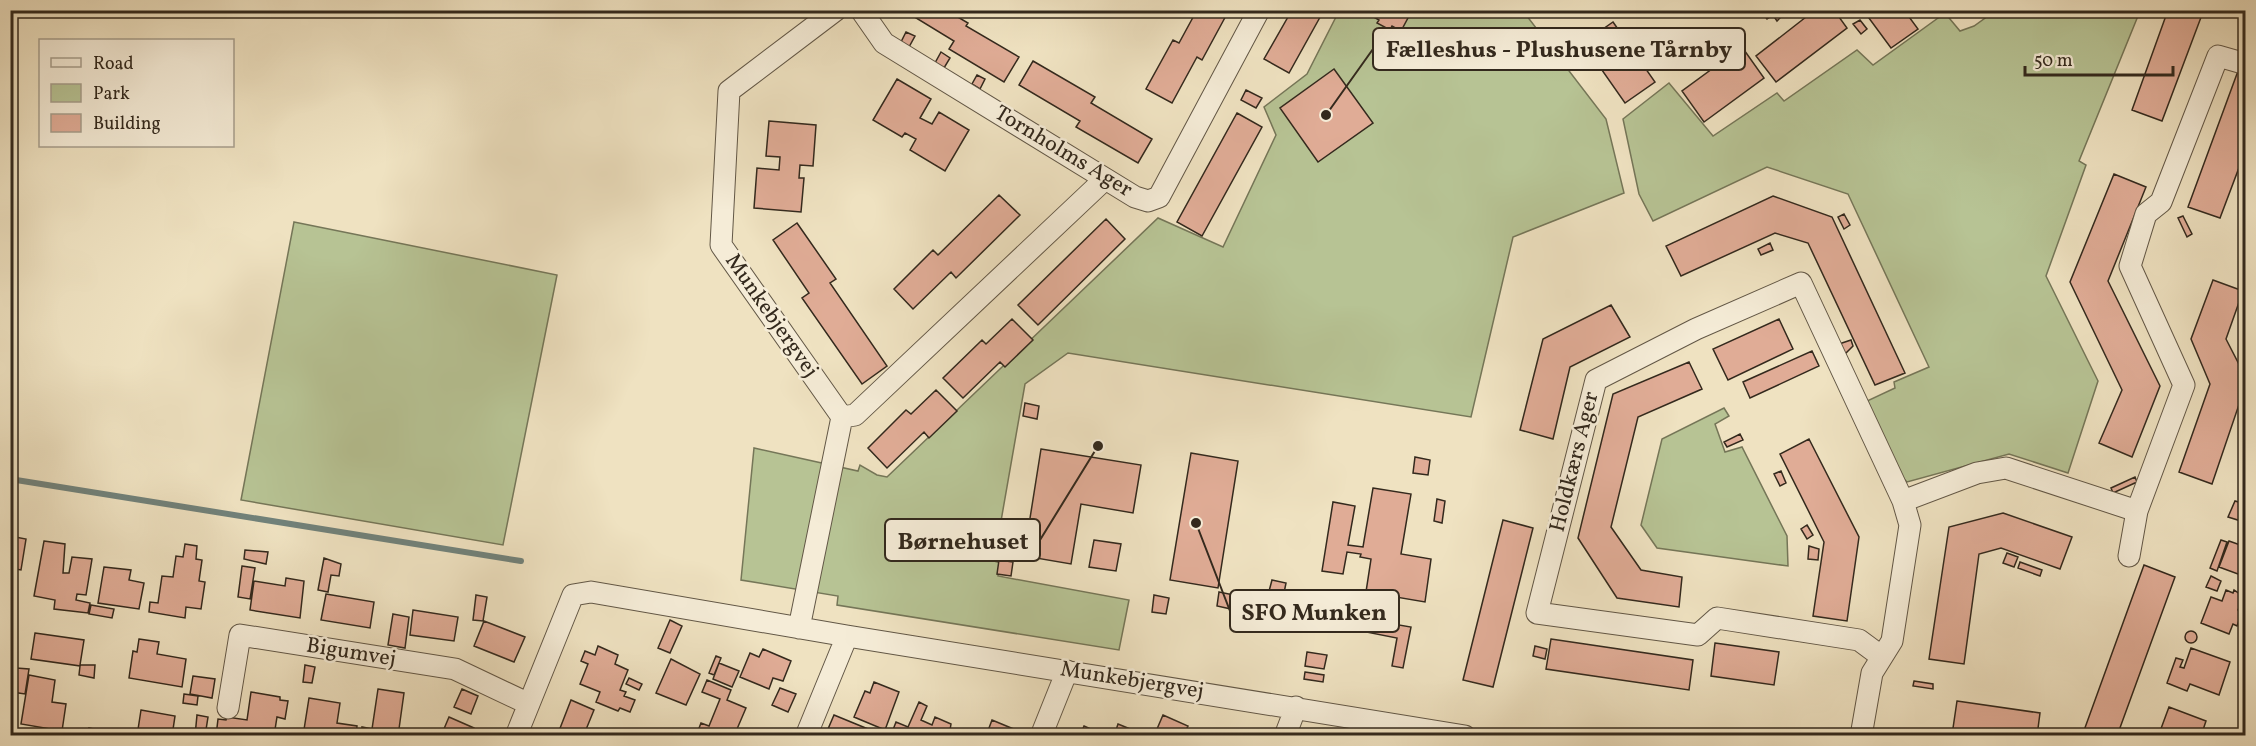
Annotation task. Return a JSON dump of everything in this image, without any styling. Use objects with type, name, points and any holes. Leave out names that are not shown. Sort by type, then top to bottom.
[{"type":"street","name":"Munkebjergvej","points":[[836,10],[729,91],[721,245],[842,417]]},
{"type":"street","name":"Tornholms Ager","points":[[861,10],[884,44],[1135,197],[1148,201],[1159,197],[1259,10]]},
{"type":"street","points":[[2129,556],[2137,511],[2184,385],[2130,266],[2146,214],[2161,202],[2218,56],[2246,64]]},
{"type":"street","points":[[799,628],[842,417],[855,415],[1105,179]]},
{"type":"street","name":"Holdkærs Ager","points":[[1861,735],[1872,673],[1882,657],[1892,641],[1910,525],[1903,501],[1802,283],[1696,329],[1596,380],[1537,613],[1698,635],[1717,618],[1859,640],[1882,657]]},
{"type":"street","points":[[1903,501],[1977,473],[2006,468],[2137,511]]},
{"type":"street","name":"Munkebjergvej","points":[[516,735],[573,595],[591,592],[847,636],[1465,735]]},
{"type":"street","name":"Bigumvej","points":[[228,708],[240,635],[455,669],[529,704]]},
{"type":"street","points":[[806,735],[847,636]]},
{"type":"street","points":[[1041,735],[1067,671]]},
{"type":"street","points":[[1285,735],[1296,707]]},
{"type":"green space","points":[[1339,11],[1523,11],[1606,119],[1624,193],[1513,237],[1471,417],[1068,353],[1025,384],[994,561],[1000,563],[998,576],[1129,600],[1119,650],[837,605],[838,596],[741,580],[754,448],[858,471],[860,465],[877,475],[887,477],[1158,218],[1223,247],[1276,135],[1264,107],[1307,74]]},
{"type":"green space","points":[[1995,11],[2140,11],[2079,161],[2086,165],[2046,276],[2098,381],[2068,473],[2009,454],[1907,482],[1901,476],[1867,401],[1895,388],[1894,382],[1929,367],[1848,194],[1767,167],[1653,221],[1639,194],[1623,119],[1669,83],[1713,136],[1777,93],[1784,101],[1857,50],[1873,65],[1945,13],[1960,31],[1974,26]]},
{"type":"green space","points":[[294,222],[557,275],[503,545],[241,500]]},
{"type":"green space","points":[[1724,408],[1729,416],[1715,424],[1725,452],[1742,447],[1787,536],[1788,566],[1657,548],[1641,525],[1662,439]]},
{"type":"building","points":[[903,10],[946,10],[968,23],[966,26],[1019,57],[1004,82],[949,49],[954,41]]},
{"type":"building","points":[[1197,10],[1228,12],[1202,60],[1197,57],[1172,103],[1146,89],[1173,40],[1179,43]]},
{"type":"building","points":[[1292,10],[1324,10],[1289,73],[1264,59]]},
{"type":"building","points":[[1372,10],[1399,10],[1409,16],[1401,31],[1392,26],[1390,30],[1377,23],[1379,20],[1370,15]]},
{"type":"building","points":[[1775,10],[1780,18],[1777,21],[1773,15],[1767,19],[1762,12]]},
{"type":"building","points":[[1815,10],[1834,10],[1847,28],[1776,82],[1756,56]]},
{"type":"building","points":[[1863,10],[1904,10],[1918,29],[1891,48]]},
{"type":"building","points":[[2168,10],[2207,10],[2203,12],[2162,121],[2132,110]]},
{"type":"building","points":[[1860,20],[1867,29],[1861,34],[1853,24]]},
{"type":"building","points":[[1613,22],[1655,82],[1625,103],[1583,43]]},
{"type":"building","points":[[906,32],[915,36],[909,47],[901,42]]},
{"type":"building","points":[[1742,47],[1764,78],[1704,122],[1682,91]]},
{"type":"building","points":[[941,52],[950,58],[944,68],[935,63]]},
{"type":"building","points":[[1033,61],[1095,97],[1091,103],[1152,139],[1138,163],[1076,127],[1080,121],[1019,85]]},
{"type":"building","points":[[1334,69],[1373,123],[1318,162],[1280,108]]},
{"type":"building","points":[[2238,71],[2246,74],[2246,149],[2220,218],[2188,207]]},
{"type":"building","points":[[977,75],[985,79],[980,89],[972,84]]},
{"type":"building","points":[[897,79],[931,99],[920,118],[932,124],[939,112],[969,130],[945,171],[910,150],[916,139],[905,133],[902,137],[873,120]]},
{"type":"building","points":[[1246,90],[1262,98],[1256,108],[1241,100]]},
{"type":"building","points":[[1237,113],[1262,127],[1202,236],[1177,222]]},
{"type":"building","points":[[769,121],[816,125],[813,166],[800,165],[799,178],[804,178],[801,212],[754,208],[757,168],[779,170],[780,157],[766,156]]},
{"type":"building","points":[[2114,174],[2146,187],[2108,281],[2160,386],[2132,457],[2099,443],[2122,390],[2070,282]]},
{"type":"building","points":[[999,195],[1020,215],[956,278],[951,272],[913,309],[894,289],[933,250],[938,255]]},
{"type":"building","points":[[1773,196],[1832,217],[1905,373],[1875,385],[1808,243],[1775,233],[1681,276],[1666,246]]},
{"type":"building","points":[[1844,214],[1850,225],[1844,229],[1838,217]]},
{"type":"building","points":[[2183,216],[2192,234],[2187,237],[2178,218]]},
{"type":"building","points":[[1106,219],[1125,239],[1038,325],[1018,305]]},
{"type":"building","points":[[797,223],[836,279],[830,283],[887,366],[862,384],[802,298],[809,293],[773,240]]},
{"type":"building","points":[[1770,243],[1773,250],[1761,255],[1758,249]]},
{"type":"building","points":[[2213,280],[2243,291],[2226,339],[2246,378],[2246,384],[2212,484],[2179,472],[2210,384],[2191,339]]},
{"type":"building","points":[[1611,305],[1630,337],[1570,367],[1553,439],[1520,430],[1543,339]]},
{"type":"building","points":[[1012,319],[1033,340],[1005,367],[1000,362],[963,398],[943,378],[982,340],[986,344]]},
{"type":"building","points":[[1779,319],[1793,349],[1728,380],[1713,349]]},
{"type":"building","points":[[1851,340],[1853,346],[1844,355],[1839,344]]},
{"type":"building","points":[[1812,351],[1819,366],[1750,398],[1743,382]]},
{"type":"building","points":[[1689,362],[1702,389],[1638,417],[1611,527],[1641,570],[1682,577],[1679,607],[1617,598],[1578,538],[1613,394]]},
{"type":"building","points":[[936,390],[957,411],[929,438],[924,432],[887,468],[868,448],[906,410],[911,414]]},
{"type":"building","points":[[1025,403],[1039,406],[1037,419],[1023,416]]},
{"type":"building","points":[[1740,434],[1743,440],[1727,447],[1724,442]]},
{"type":"building","points":[[1809,439],[1859,537],[1847,621],[1813,616],[1824,542],[1780,454]]},
{"type":"building","points":[[1041,449],[1141,465],[1133,513],[1081,504],[1071,564],[1024,556]]},
{"type":"building","points":[[1191,453],[1238,461],[1218,588],[1170,580]]},
{"type":"building","points":[[1415,457],[1430,460],[1428,475],[1413,473]]},
{"type":"building","points":[[1781,471],[1786,483],[1780,486],[1774,474]]},
{"type":"building","points":[[2135,477],[2137,482],[2113,493],[2111,488]]},
{"type":"building","points":[[1373,488],[1411,494],[1401,554],[1431,559],[1425,602],[1366,592],[1371,559],[1360,557],[1361,554],[1347,552],[1343,574],[1322,571],[1333,502],[1355,506],[1348,545],[1363,547]]},
{"type":"building","points":[[2246,495],[2246,514],[2241,521],[2228,517],[2235,501],[2242,503]]},
{"type":"building","points":[[1437,499],[1445,501],[1442,523],[1434,521]]},
{"type":"building","points":[[2003,513],[2072,537],[2060,569],[2001,548],[1979,554],[1964,664],[1929,659],[1949,527]]},
{"type":"building","points":[[1503,520],[1533,528],[1493,687],[1463,680]]},
{"type":"building","points":[[1807,525],[1813,535],[1807,539],[1801,529]]},
{"type":"building","points":[[10,536],[26,539],[21,570],[10,568]]},
{"type":"building","points":[[1094,540],[1121,544],[1116,571],[1089,567]]},
{"type":"building","points":[[2221,540],[2227,542],[2217,571],[2210,568]]},
{"type":"building","points":[[44,541],[65,544],[63,573],[69,573],[72,557],[92,559],[86,595],[77,594],[76,600],[90,603],[88,613],[54,609],[55,600],[34,596]]},
{"type":"building","points":[[2229,541],[2246,547],[2246,577],[2219,567]]},
{"type":"building","points":[[185,544],[197,546],[196,559],[202,560],[199,581],[205,582],[201,609],[186,607],[185,618],[149,612],[150,602],[158,603],[162,576],[173,577],[176,556],[183,557]]},
{"type":"building","points":[[1809,546],[1819,549],[1818,560],[1808,559]]},
{"type":"building","points":[[245,550],[268,552],[266,564],[244,559]]},
{"type":"building","points":[[2007,553],[2018,557],[2014,567],[2003,563]]},
{"type":"building","points":[[324,558],[341,564],[339,576],[331,575],[328,592],[318,590]]},
{"type":"building","points":[[999,560],[1013,562],[1011,576],[997,574]]},
{"type":"building","points":[[2020,562],[2042,570],[2040,576],[2018,568]]},
{"type":"building","points":[[2144,565],[2175,577],[2117,736],[2082,736]]},
{"type":"building","points":[[242,566],[255,568],[250,599],[238,597]]},
{"type":"building","points":[[104,567],[131,570],[129,580],[144,583],[139,609],[98,603]]},
{"type":"building","points":[[2211,576],[2221,581],[2217,591],[2206,587]]},
{"type":"building","points":[[286,578],[304,581],[300,618],[250,610],[254,581],[285,586]]},
{"type":"building","points":[[1272,580],[1286,583],[1283,598],[1268,595]]},
{"type":"building","points":[[2226,590],[2233,593],[2234,590],[2244,597],[2238,610],[2242,612],[2237,626],[2233,624],[2229,634],[2201,623],[2211,597],[2222,601]]},
{"type":"building","points":[[1219,592],[1234,595],[1231,609],[1217,606]]},
{"type":"building","points":[[326,594],[374,602],[370,628],[321,620]]},
{"type":"building","points":[[476,595],[487,597],[483,621],[473,620]]},
{"type":"building","points":[[1154,595],[1169,598],[1166,614],[1152,612]]},
{"type":"building","points":[[91,605],[114,609],[112,618],[89,614]]},
{"type":"building","points":[[413,610],[458,617],[454,641],[410,635]]},
{"type":"building","points":[[1371,610],[1395,615],[1393,624],[1411,627],[1403,668],[1392,666],[1397,638],[1356,630],[1358,618],[1369,620]]},
{"type":"building","points":[[393,614],[409,617],[405,648],[388,645]]},
{"type":"building","points":[[670,620],[682,626],[670,653],[658,648]]},
{"type":"building","points":[[484,621],[525,637],[514,662],[474,646]]},
{"type":"building","points":[[2193,631],[2197,637],[2193,643],[2189,643],[2185,635]]},
{"type":"building","points":[[35,633],[84,640],[80,665],[95,665],[94,678],[79,675],[80,666],[31,659]]},
{"type":"building","points":[[139,639],[159,642],[157,654],[186,659],[182,687],[129,678],[133,651],[137,652]]},
{"type":"building","points":[[1551,639],[1693,660],[1689,690],[1546,669]]},
{"type":"building","points":[[1715,643],[1779,652],[1774,685],[1711,676]]},
{"type":"building","points":[[598,646],[618,655],[615,664],[628,670],[620,690],[626,692],[624,696],[635,700],[630,712],[620,708],[618,711],[596,702],[600,692],[580,684],[588,664],[581,661],[585,651],[595,655]]},
{"type":"building","points":[[1535,646],[1547,649],[1545,659],[1533,656]]},
{"type":"building","points":[[2191,648],[2230,662],[2219,695],[2190,684],[2187,691],[2167,683],[2176,658],[2183,660],[2180,667],[2184,668]]},
{"type":"building","points":[[763,649],[791,661],[783,681],[773,678],[769,689],[740,677],[750,653],[759,657]]},
{"type":"building","points":[[1307,652],[1327,655],[1324,669],[1305,666]]},
{"type":"building","points":[[716,656],[721,658],[714,675],[709,673]]},
{"type":"building","points":[[671,659],[700,674],[686,705],[656,693]]},
{"type":"building","points":[[719,663],[739,671],[732,687],[713,679]]},
{"type":"building","points":[[305,665],[315,667],[312,683],[303,682]]},
{"type":"building","points":[[16,668],[29,669],[25,694],[12,692]]},
{"type":"building","points":[[1305,672],[1324,675],[1323,682],[1304,679]]},
{"type":"building","points":[[29,675],[55,680],[52,702],[66,704],[62,731],[21,724]]},
{"type":"building","points":[[193,676],[215,679],[212,698],[190,694]]},
{"type":"building","points":[[629,678],[642,684],[639,690],[626,684]]},
{"type":"building","points":[[707,680],[731,690],[727,700],[746,708],[734,736],[696,736],[701,723],[709,726],[720,699],[702,692]]},
{"type":"building","points":[[1914,681],[1933,684],[1933,689],[1913,686]]},
{"type":"building","points":[[874,682],[899,692],[885,730],[854,717],[865,691],[870,693]]},
{"type":"building","points":[[780,688],[796,694],[788,712],[772,705]]},
{"type":"building","points":[[378,689],[404,693],[398,736],[361,736],[362,727],[372,729]]},
{"type":"building","points":[[462,689],[478,696],[471,714],[454,707]]},
{"type":"building","points":[[251,692],[280,697],[280,700],[288,701],[285,719],[277,717],[274,736],[216,736],[218,719],[226,720],[227,717],[247,720]]},
{"type":"building","points":[[184,694],[198,696],[197,705],[183,703]]},
{"type":"building","points":[[309,698],[340,703],[337,723],[357,726],[356,736],[303,736]]},
{"type":"building","points":[[571,700],[594,710],[585,732],[590,736],[557,736]]},
{"type":"building","points":[[1957,701],[2040,713],[2037,736],[1952,735]]},
{"type":"building","points":[[919,702],[927,706],[921,720],[932,725],[935,717],[951,724],[949,736],[891,735],[896,722],[908,727]]},
{"type":"building","points":[[2169,707],[2206,721],[2201,736],[2159,734]]},
{"type":"building","points":[[141,710],[175,716],[172,736],[137,736]]},
{"type":"building","points":[[197,715],[208,717],[205,736],[195,736]]},
{"type":"building","points":[[834,715],[868,729],[865,736],[825,736]]},
{"type":"building","points":[[1163,715],[1196,731],[1194,736],[1154,736]]},
{"type":"building","points":[[449,717],[474,728],[471,736],[441,736]]},
{"type":"building","points":[[992,720],[1016,730],[1014,736],[986,736]]},
{"type":"building","points":[[1118,724],[1135,731],[1133,736],[1114,736]]},
{"type":"building","points":[[1084,726],[1106,736],[1080,736]]},
{"type":"building","points":[[89,728],[104,731],[103,736],[88,736]]},
{"type":"waterway","points":[[10,479],[521,561]]},
{"type":"place","name":"Fælleshus - Plushusene Tårnby","points":[[1326,115]]},
{"type":"place","name":"Børnehuset","points":[[1098,446]]},
{"type":"place","name":"SFO Munken","points":[[1196,523]]}]
